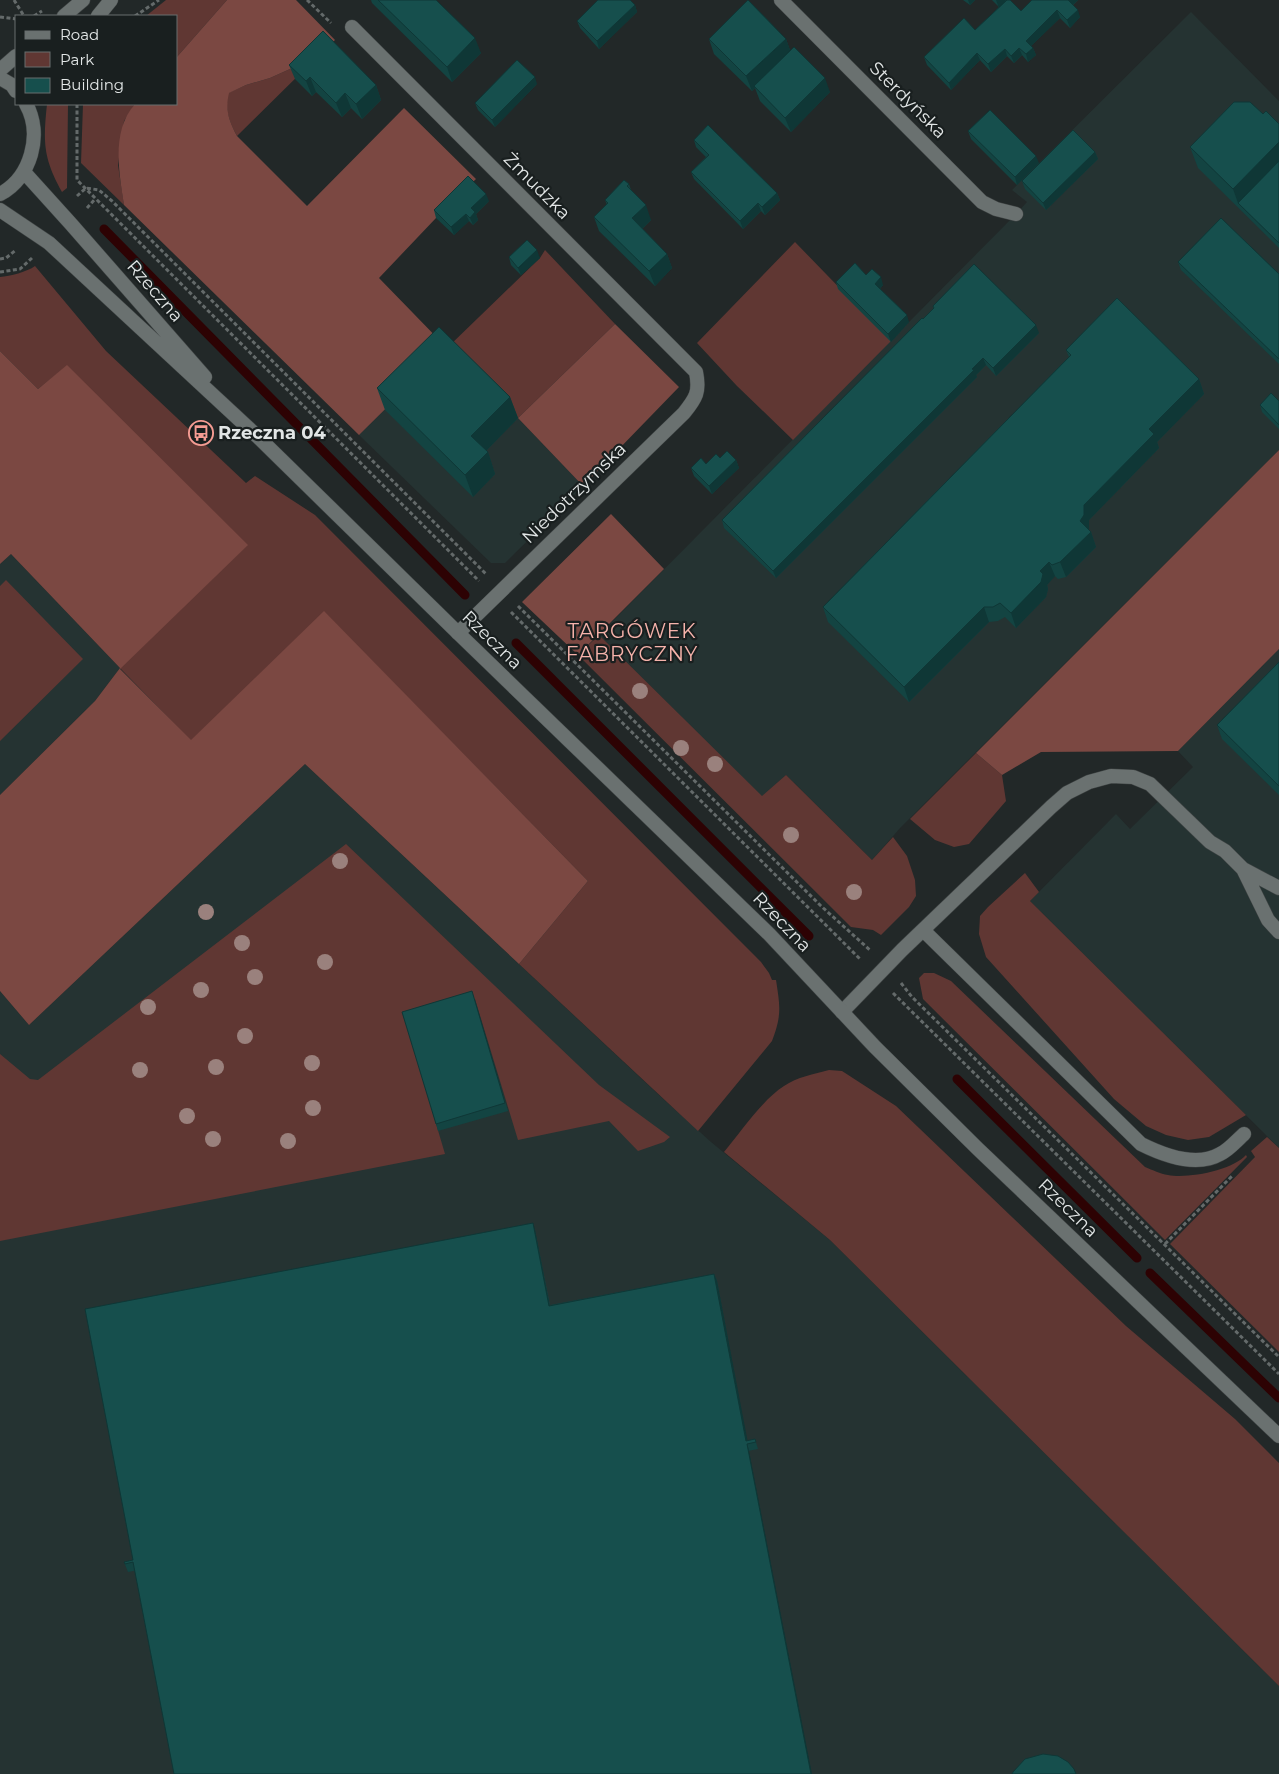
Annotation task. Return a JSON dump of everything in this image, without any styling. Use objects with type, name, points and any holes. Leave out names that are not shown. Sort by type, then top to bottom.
[{"type":"street","points":[[65,15],[83,0]]},
{"type":"street","points":[[99,15],[111,0]]},
{"type":"street","name":"Sterdyńska","points":[[781,0],[982,202],[996,209],[1016,214]]},
{"type":"street","name":"Żmudzka","points":[[352,27],[696,372]]},
{"type":"street","points":[[0,70],[15,57]]},
{"type":"street","points":[[0,78],[12,85],[15,90]]},
{"type":"street","points":[[0,194],[8,190],[24,172],[34,147],[33,123],[26,105]]},
{"type":"street","name":"Rzeczna","points":[[24,172],[257,436]]},
{"type":"street","name":"Rzeczna","points":[[0,210],[49,243],[257,436],[769,934],[842,1012],[978,1149],[1279,1436]]},
{"type":"street","name":"Niedotrzymska","points":[[458,633],[684,413],[694,401],[698,392],[696,372]]},
{"type":"street","points":[[842,1012],[923,930],[1066,793],[1089,782],[1112,776],[1133,778],[1150,784],[1210,842],[1225,851],[1243,868],[1279,888]]},
{"type":"street","points":[[1243,868],[1268,920],[1279,932]]},
{"type":"street","points":[[923,930],[1141,1144],[1158,1152],[1184,1159],[1200,1160],[1220,1155],[1244,1134]]},
{"type":"path","points":[[14,0],[23,15]]},
{"type":"path","points":[[136,15],[159,0]]},
{"type":"path","points":[[0,17],[15,19]]},
{"type":"path","points":[[77,105],[77,180],[95,199],[821,906],[887,966],[912,996],[1279,1357]]},
{"type":"path","points":[[86,188],[99,190],[112,201],[876,976],[1279,1374]]},
{"type":"path","points":[[1165,1244],[1235,1173]]},
{"type":"shaded area","points":[[227,0],[296,0],[335,40],[311,63],[246,85],[229,93],[227,105],[228,115],[237,136],[307,206],[404,108],[476,179],[379,278],[447,348],[359,435],[124,205],[119,166],[122,127],[134,105],[178,105],[178,56]]},
{"type":"shaded area","points":[[1191,12],[1279,101],[1279,450],[901,827],[872,860],[786,775],[762,797],[599,635],[1016,214],[1027,202],[1012,190]]},
{"type":"shaded area","points":[[615,324],[679,387],[583,486],[518,418]]},
{"type":"shaded area","points":[[447,348],[583,486],[505,563],[491,563],[359,435]]},
{"type":"shaded area","points":[[0,351],[38,389],[67,365],[248,545],[120,669],[191,740],[324,611],[588,881],[519,964],[305,764],[29,1025],[0,991],[0,795],[95,701],[120,668],[11,554],[0,564]]},
{"type":"shaded area","points":[[1279,450],[1279,649],[1178,751],[1041,752],[1002,775],[976,753]]},
{"type":"shaded area","points":[[611,514],[664,569],[578,655],[522,602]]},
{"type":"shaded area","points":[[11,554],[120,668],[95,701],[0,795],[0,564]]},
{"type":"shaded area","points":[[1279,649],[1279,1148],[1030,901],[1116,814],[1130,829],[1193,767],[1178,751]]},
{"type":"shaded area","points":[[305,764],[660,1096],[711,1142],[830,1240],[1279,1686],[1279,1774],[0,1774],[0,991],[29,1025]]},
{"type":"green space","points":[[166,0],[227,0],[178,56],[178,15],[147,15]]},
{"type":"green space","points":[[311,63],[237,136],[228,115],[228,93]]},
{"type":"green space","points":[[47,105],[68,105],[67,188],[62,192],[48,159],[45,129]]},
{"type":"green space","points":[[83,105],[134,105],[124,121],[118,165],[124,205],[81,163]]},
{"type":"green space","points":[[795,242],[891,341],[793,440],[737,386],[697,343]]},
{"type":"green space","points":[[545,250],[615,324],[518,418],[447,348],[540,258]]},
{"type":"green space","points":[[35,266],[106,351],[246,483],[255,476],[315,515],[761,962],[772,980],[776,980],[779,1010],[772,1041],[698,1131],[519,964],[588,881],[324,612],[191,741],[120,668],[247,545],[67,366],[38,389],[0,351],[0,277],[9,276]]},
{"type":"green space","points":[[6,580],[83,659],[0,741],[0,586]]},
{"type":"green space","points":[[599,635],[762,796],[786,775],[872,860],[893,837],[907,856],[915,880],[916,896],[909,907],[881,935],[873,930],[851,927],[578,655]]},
{"type":"green space","points":[[976,753],[1002,775],[1006,801],[969,844],[954,847],[935,840],[910,819]]},
{"type":"green space","points":[[346,844],[599,1085],[670,1137],[664,1142],[638,1151],[609,1121],[518,1140],[475,999],[405,1019],[445,1154],[0,1241],[0,1054],[30,1079],[38,1080]]},
{"type":"green space","points":[[1025,873],[1039,892],[1030,901],[1246,1115],[1209,1137],[1188,1140],[1166,1135],[1146,1126],[1114,1099],[986,957],[979,934],[980,916]]},
{"type":"green space","points":[[924,973],[934,973],[951,981],[1145,1167],[1159,1173],[1187,1176],[1221,1169],[1246,1155],[1247,1157],[1165,1240],[923,999],[919,978]]},
{"type":"green space","points":[[829,1070],[842,1071],[896,1106],[1126,1326],[1235,1419],[1279,1463],[1279,1686],[830,1240],[724,1152],[760,1108],[776,1092],[794,1080]]},
{"type":"green space","points":[[1267,1137],[1279,1148],[1279,1352],[1170,1244],[1255,1157],[1251,1151]]},
{"type":"building","points":[[378,0],[436,0],[475,38],[447,67]]},
{"type":"building","points":[[598,0],[630,0],[635,5],[597,41],[577,21]]},
{"type":"building","points":[[748,0],[786,39],[746,76],[709,39]]},
{"type":"building","points":[[1007,0],[1010,0],[1021,11],[1032,0],[1068,0],[1078,10],[1067,20],[1057,10],[1026,41],[1033,48],[1026,54],[1019,48],[1011,56],[1005,49],[988,64],[977,53],[949,83],[924,57],[964,18],[975,30]]},
{"type":"building","points":[[323,31],[376,85],[356,104],[345,93],[336,103],[310,77],[306,81],[289,65]]},
{"type":"building","points":[[794,47],[825,78],[785,118],[754,86]]},
{"type":"building","points":[[517,60],[535,77],[492,120],[475,103]]},
{"type":"building","points":[[1234,102],[1250,102],[1263,114],[1266,111],[1279,124],[1279,142],[1233,189],[1190,147]]},
{"type":"building","points":[[990,110],[1036,156],[1015,177],[968,131]]},
{"type":"building","points":[[708,125],[777,193],[762,207],[758,203],[740,221],[691,172],[709,155],[694,140]]},
{"type":"building","points":[[1073,130],[1095,152],[1043,203],[1022,181]]},
{"type":"building","points":[[1279,161],[1279,243],[1238,203]]},
{"type":"building","points":[[468,176],[486,194],[471,208],[475,212],[470,218],[466,214],[451,227],[434,210]]},
{"type":"building","points":[[624,180],[629,184],[627,186],[646,205],[632,218],[667,254],[649,271],[594,217],[608,203],[605,200]]},
{"type":"building","points":[[1221,218],[1279,274],[1279,359],[1178,262]]},
{"type":"building","points":[[527,240],[537,250],[518,268],[509,257]]},
{"type":"building","points":[[855,263],[866,275],[872,269],[881,277],[875,284],[907,315],[888,334],[836,282]]},
{"type":"building","points":[[974,264],[1036,325],[993,368],[983,358],[972,369],[974,370],[773,571],[722,520],[934,308],[933,306]]},
{"type":"building","points":[[1117,298],[1199,379],[1149,429],[1154,434],[1084,505],[1084,515],[1080,521],[1091,532],[1060,562],[1052,565],[1049,562],[1040,571],[1043,574],[1041,582],[1011,613],[1000,603],[993,607],[984,607],[904,687],[823,607],[1071,355],[1066,350]]},
{"type":"building","points":[[439,327],[510,397],[471,436],[488,452],[465,475],[377,388]]},
{"type":"building","points":[[1271,393],[1279,401],[1279,425],[1260,405]]},
{"type":"building","points":[[727,451],[736,460],[709,486],[691,468],[701,458],[706,464],[716,454],[720,458]]},
{"type":"building","points":[[1279,662],[1279,786],[1217,725]]},
{"type":"building","points":[[472,991],[505,1103],[436,1124],[402,1012]]},
{"type":"building","points":[[533,1223],[549,1306],[714,1274],[746,1441],[755,1439],[756,1442],[747,1444],[811,1774],[174,1774],[133,1562],[125,1564],[124,1562],[133,1560],[85,1309]]},
{"type":"building","points":[[1043,1754],[1058,1756],[1068,1762],[1076,1774],[1012,1774],[1025,1759]]},
{"type":"waterway","points":[[104,229],[465,595]]},
{"type":"waterway","points":[[516,643],[809,936]]},
{"type":"waterway","points":[[957,1079],[1137,1258]]},
{"type":"waterway","points":[[1150,1273],[1279,1398]]},
{"type":"place","name":"Rzeczna 04","points":[[201,433]]},
{"type":"district","name":"TARGÓWEK FABRYCZNY","points":[[632,642]]}]
